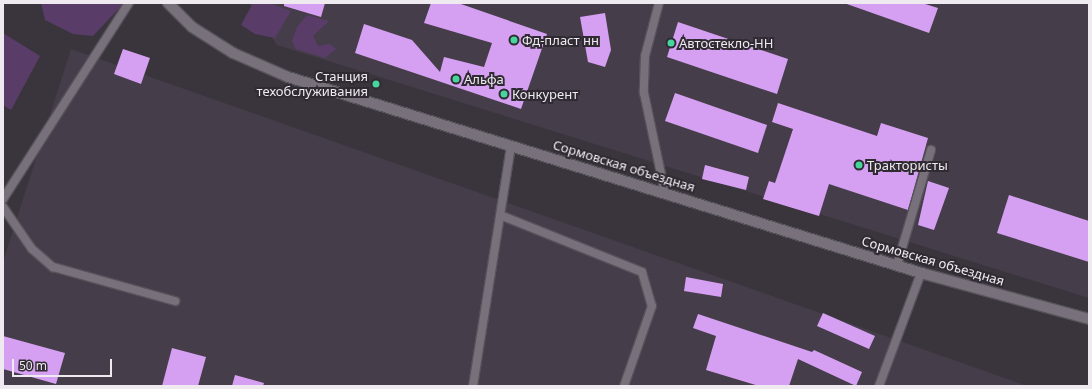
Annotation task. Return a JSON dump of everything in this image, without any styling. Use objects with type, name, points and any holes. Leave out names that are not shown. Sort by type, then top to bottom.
[{"type":"street","name":"Сормовская объездная","points":[[168,3],[192,27],[233,53],[288,77],[921,273],[1089,319]]},
{"type":"lane","points":[[3,199],[129,3]]},
{"type":"lane","points":[[659,3],[645,56],[644,93],[665,193]]},
{"type":"lane","points":[[473,386],[511,145]]},
{"type":"lane","points":[[897,265],[931,150]]},
{"type":"lane","points":[[3,207],[32,249],[53,267],[175,301]]},
{"type":"lane","points":[[500,215],[642,272],[652,306],[624,386]]},
{"type":"lane","points":[[879,386],[921,273]]},
{"type":"shaded area","points":[[41,3],[124,3],[93,36],[73,34],[45,20]]},
{"type":"shaded area","points":[[249,3],[1089,3],[1089,298],[277,45]]},
{"type":"shaded area","points":[[253,3],[269,3],[291,11],[275,38],[255,34],[241,25]]},
{"type":"shaded area","points":[[307,15],[329,21],[313,36],[318,46],[330,44],[336,49],[325,58],[296,49],[292,41],[297,27]]},
{"type":"shaded area","points":[[3,33],[40,56],[11,110],[3,105]]},
{"type":"shaded area","points":[[71,49],[1027,386],[3,386],[3,262]]},
{"type":"building","points":[[284,3],[325,3],[321,17],[284,6]]},
{"type":"building","points":[[431,3],[458,3],[547,34],[521,109],[355,53],[364,24],[412,40],[440,72],[444,57],[484,67],[492,43],[424,23]]},
{"type":"building","points":[[844,3],[922,3],[938,8],[929,33]]},
{"type":"building","points":[[605,13],[611,50],[605,67],[588,62],[580,17]]},
{"type":"building","points":[[678,22],[788,59],[777,94],[667,57]]},
{"type":"building","points":[[123,49],[150,58],[141,84],[114,74]]},
{"type":"building","points":[[675,93],[767,125],[758,153],[665,121]]},
{"type":"building","points":[[778,103],[877,136],[881,123],[928,138],[908,210],[829,184],[819,216],[763,199],[769,181],[775,183],[793,129],[772,122]]},
{"type":"building","points":[[705,165],[749,177],[746,190],[702,179]]},
{"type":"building","points":[[928,181],[949,188],[934,230],[918,225]]},
{"type":"building","points":[[1009,195],[1089,221],[1089,262],[997,233]]},
{"type":"building","points":[[686,277],[723,284],[721,297],[684,291]]},
{"type":"building","points":[[823,313],[875,336],[869,349],[817,326]]},
{"type":"building","points":[[698,314],[812,352],[814,350],[862,372],[856,386],[798,359],[789,386],[759,386],[706,370],[716,336],[693,328]]},
{"type":"building","points":[[3,336],[65,353],[56,384],[3,369]]},
{"type":"building","points":[[172,348],[206,357],[198,386],[162,386]]},
{"type":"building","points":[[235,375],[264,383],[263,386],[232,386]]},
{"type":"place","name":"Фд-пласт нн","points":[[514,40]]},
{"type":"place","name":"Автостекло-НН","points":[[671,43]]},
{"type":"place","name":"Альфа","points":[[456,79]]},
{"type":"place","name":"Станция техобслуживания","points":[[376,84]]},
{"type":"place","name":"Конкурент","points":[[504,94]]},
{"type":"place","name":"Трактористы","points":[[859,165]]}]
